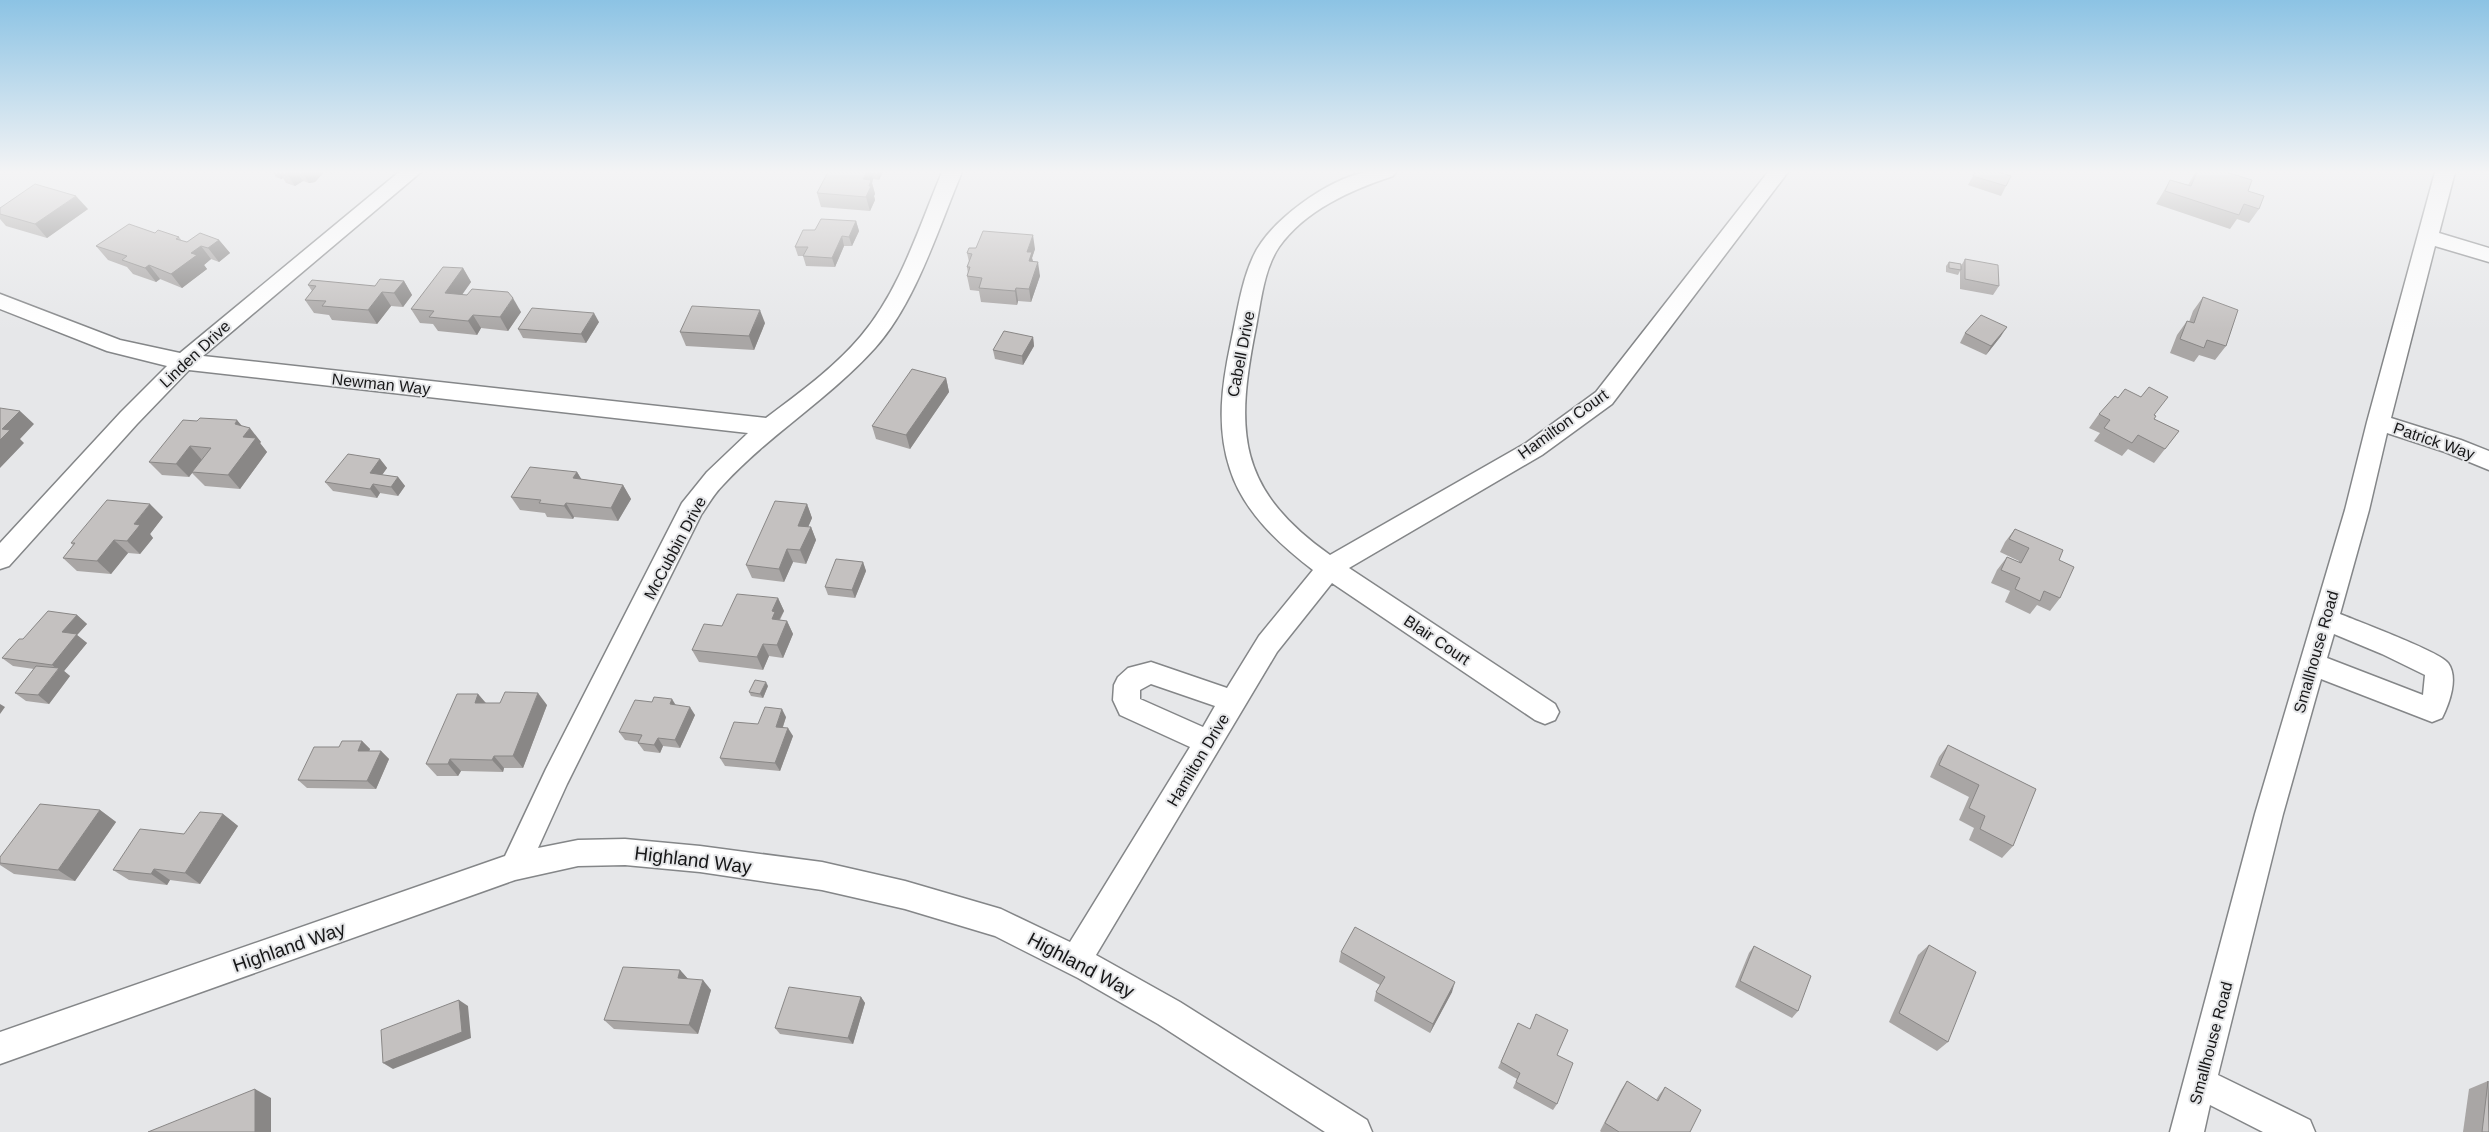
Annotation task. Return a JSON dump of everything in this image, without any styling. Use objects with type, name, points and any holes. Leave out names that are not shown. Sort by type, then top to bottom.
[{"type":"street","name":"Linden Drive","points":[[0,559],[129,418],[184,362],[347,225]]},
{"type":"street","name":"McCubbin Drive","points":[[515,866],[556,778],[691,510],[718,474],[854,357],[878,329],[903,283],[929,225]]},
{"type":"street","name":"Cabell Drive","points":[[1289,225],[1272,242],[1261,266],[1233,384],[1232,431],[1242,472],[1259,502],[1283,531],[1330,567]]},
{"type":"street","name":"Hamilton Court","points":[[1330,567],[1534,449],[1604,398],[1737,225]]},
{"type":"street","name":"Smallhouse Road","points":[[2188,1132],[2269,814],[2358,510],[2378,422],[2431,225]]},
{"type":"street","points":[[2428,237],[2489,254]]},
{"type":"street","name":"Newman Way","points":[[0,301],[116,346],[184,362],[771,427]]},
{"type":"street","name":"Patrick Way","points":[[2378,422],[2453,446],[2489,461]]},
{"type":"street","name":"Hamilton Drive","points":[[1076,960],[1268,644],[1330,567]]},
{"type":"street","name":"Blair Court","points":[[1330,567],[1544,712]]},
{"type":"street","points":[[2313,664],[2432,710],[2439,688],[2438,669],[2391,646],[2326,620]]},
{"type":"street","points":[[1209,743],[1130,707],[1126,700],[1127,686],[1137,676],[1151,673],[1234,702]]},
{"type":"street","name":"Highland Way","points":[[0,1048],[515,866],[578,853],[625,852],[700,859],[822,876],[905,895],[1001,924],[1076,960],[1170,1013],[1356,1132]]},
{"type":"street","points":[[2200,1083],[2298,1132]]},
{"type":"building","points":[[128,225],[155,233],[158,230],[179,237],[176,239],[187,242],[200,233],[219,240],[208,248],[201,246],[191,253],[197,255],[171,274],[149,265],[145,268],[122,260],[127,256],[96,246]]},
{"type":"building","points":[[818,225],[854,225],[849,237],[842,236],[832,258],[803,256],[808,247],[795,247],[803,230],[815,230]]},
{"type":"building","points":[[983,231],[1033,235],[1027,252],[1032,252],[1029,261],[1038,262],[1029,289],[1016,288],[1015,291],[979,288],[982,278],[967,276],[970,267],[967,267],[972,254],[967,253],[969,248],[976,248]]},
{"type":"building","points":[[1965,259],[1998,265],[1999,286],[1965,279]]},
{"type":"building","points":[[1949,262],[1961,264],[1961,270],[1949,268]]},
{"type":"building","points":[[443,267],[463,268],[445,293],[467,295],[472,289],[508,292],[513,298],[500,317],[473,315],[468,321],[429,317],[434,311],[411,309]]},
{"type":"building","points":[[380,279],[404,281],[394,293],[382,292],[368,310],[322,306],[326,301],[305,300],[316,286],[308,285],[312,280],[375,286]]},
{"type":"building","points":[[2203,297],[2238,310],[2226,346],[2207,340],[2204,348],[2180,339],[2187,321],[2194,323]]},
{"type":"building","points":[[692,306],[760,310],[749,336],[680,332]]},
{"type":"building","points":[[532,308],[594,313],[581,334],[518,329]]},
{"type":"building","points":[[1981,315],[2007,327],[1991,346],[1965,333]]},
{"type":"building","points":[[1004,331],[1033,337],[1022,356],[993,350]]},
{"type":"building","points":[[912,369],[946,378],[906,435],[872,426]]},
{"type":"building","points":[[2149,387],[2168,397],[2154,415],[2156,416],[2154,419],[2179,431],[2165,449],[2138,435],[2132,443],[2104,428],[2110,420],[2099,414],[2115,396],[2118,398],[2125,389],[2141,397]]},
{"type":"building","points":[[0,408],[20,411],[2,429],[10,430],[0,440]]},
{"type":"building","points":[[200,418],[237,420],[235,424],[250,428],[243,437],[256,438],[228,475],[192,472],[211,448],[190,446],[176,464],[149,462],[183,420],[197,421]]},
{"type":"building","points":[[348,454],[380,459],[370,473],[398,477],[391,487],[373,484],[370,489],[325,482]]},
{"type":"building","points":[[530,467],[577,472],[573,478],[623,485],[611,508],[566,503],[564,506],[539,503],[541,500],[511,497]]},
{"type":"building","points":[[107,500],[150,504],[134,524],[140,525],[127,541],[114,540],[97,561],[63,558],[75,543],[71,543]]},
{"type":"building","points":[[775,501],[807,504],[798,526],[811,527],[800,550],[787,549],[779,569],[746,565]]},
{"type":"building","points":[[2015,529],[2063,550],[2059,560],[2074,567],[2060,598],[2044,591],[2040,601],[2015,589],[2020,578],[2001,570],[2007,557],[2021,563],[2029,548],[2009,539]]},
{"type":"building","points":[[836,559],[863,562],[852,590],[825,587]]},
{"type":"building","points":[[737,594],[778,598],[772,611],[775,612],[772,619],[787,621],[777,645],[763,644],[757,657],[692,650],[704,624],[722,626]]},
{"type":"building","points":[[48,611],[77,615],[62,632],[77,634],[52,665],[2,658],[19,639],[23,639]]},
{"type":"building","points":[[36,666],[59,668],[38,695],[15,693]]},
{"type":"building","points":[[755,680],[766,682],[760,694],[749,692]]},
{"type":"building","points":[[505,692],[538,693],[513,756],[494,756],[492,760],[450,759],[448,764],[426,764],[457,694],[478,694],[475,703],[500,703]]},
{"type":"building","points":[[654,697],[672,699],[670,704],[690,707],[675,740],[658,738],[654,745],[638,743],[642,735],[619,732],[635,700],[652,702]]},
{"type":"building","points":[[765,707],[782,709],[776,727],[788,728],[775,763],[720,758],[734,722],[758,724]]},
{"type":"building","points":[[342,741],[362,741],[358,751],[381,751],[367,781],[298,780],[314,747],[339,747]]},
{"type":"building","points":[[1948,745],[2036,789],[2013,846],[1980,829],[1985,816],[1969,808],[1979,785],[1939,765]]},
{"type":"building","points":[[40,804],[100,810],[58,870],[0,863],[0,857]]},
{"type":"building","points":[[200,812],[223,814],[185,873],[154,869],[151,874],[113,870],[140,829],[184,834]]},
{"type":"building","points":[[1355,927],[1455,982],[1433,1024],[1376,992],[1385,977],[1341,952]]},
{"type":"building","points":[[1929,945],[1976,972],[1948,1042],[1899,1013]]},
{"type":"building","points":[[1754,946],[1811,976],[1798,1011],[1740,981]]},
{"type":"building","points":[[623,967],[680,970],[678,978],[703,980],[689,1025],[604,1020]]},
{"type":"building","points":[[789,987],[861,997],[848,1038],[775,1028]]},
{"type":"building","points":[[459,1000],[462,1032],[383,1063],[381,1030]]},
{"type":"building","points":[[1536,1014],[1568,1030],[1557,1055],[1573,1063],[1557,1104],[1516,1082],[1520,1073],[1501,1062],[1518,1023],[1530,1029]]},
{"type":"building","points":[[1627,1081],[1658,1101],[1665,1087],[1701,1110],[1690,1132],[1619,1132],[1605,1123]]},
{"type":"building","points":[[2488,1081],[2489,1132],[2482,1132]]},
{"type":"building","points":[[255,1089],[255,1132],[148,1132]]}]
